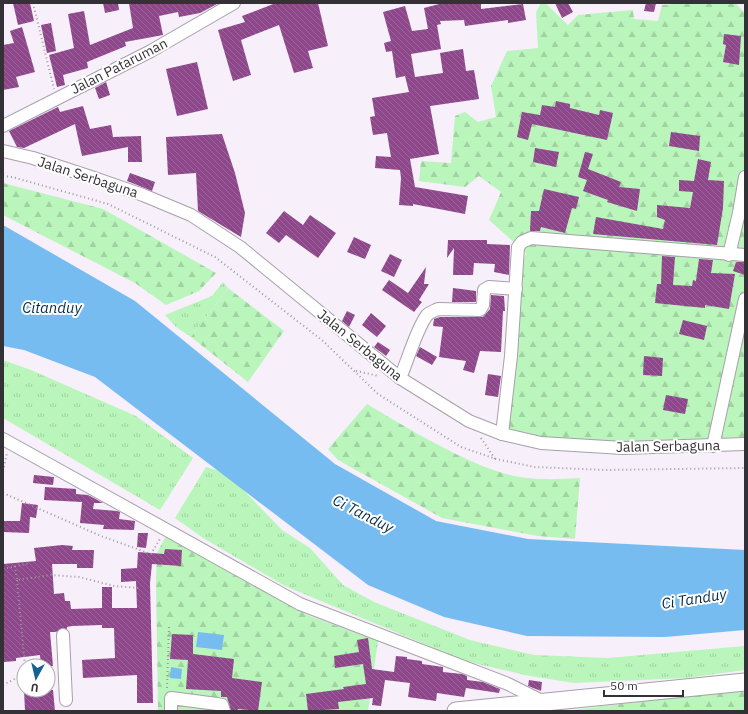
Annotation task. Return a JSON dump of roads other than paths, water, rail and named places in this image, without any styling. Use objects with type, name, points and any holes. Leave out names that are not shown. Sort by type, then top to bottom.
[{"type":"highway","points":[[456,711],[542,701],[745,682]]},
{"type":"street","name":"Jalan Pataruman","points":[[3,126],[151,51],[234,3]]},
{"type":"street","name":"Jalan Serbaguna","points":[[3,151],[33,158],[144,195],[191,215],[217,231],[240,248],[400,378],[469,422],[502,434],[541,443],[623,448],[745,444]]},
{"type":"street","points":[[729,255],[739,213],[745,177]]},
{"type":"street","points":[[502,434],[516,289],[518,247],[522,242],[531,238],[729,255],[745,255]]},
{"type":"street","points":[[400,378],[427,314],[438,309],[480,310],[483,305],[484,290],[489,288],[516,289]]},
{"type":"street","points":[[713,446],[745,299]]},
{"type":"street","points":[[6,440],[308,608],[508,684],[542,701]]},
{"type":"street","points":[[63,635],[66,700]]},
{"type":"street","points":[[170,711],[172,698],[222,705],[224,711]]},
{"type":"water","name":"Citanduy","points":[[3,225],[135,301],[335,464],[436,521],[528,539],[745,550],[745,630],[665,637],[527,636],[444,617],[368,585],[95,377],[24,350],[3,346]]},
{"type":"water","points":[[198,632],[224,635],[222,650],[196,647]]},
{"type":"water","points":[[171,667],[182,669],[181,679],[170,678]]},
{"type":"water label","name":"Ci Tanduy","points":[[363,514]]},
{"type":"water label","name":"Ci Tanduy","points":[[694,599]]}]
